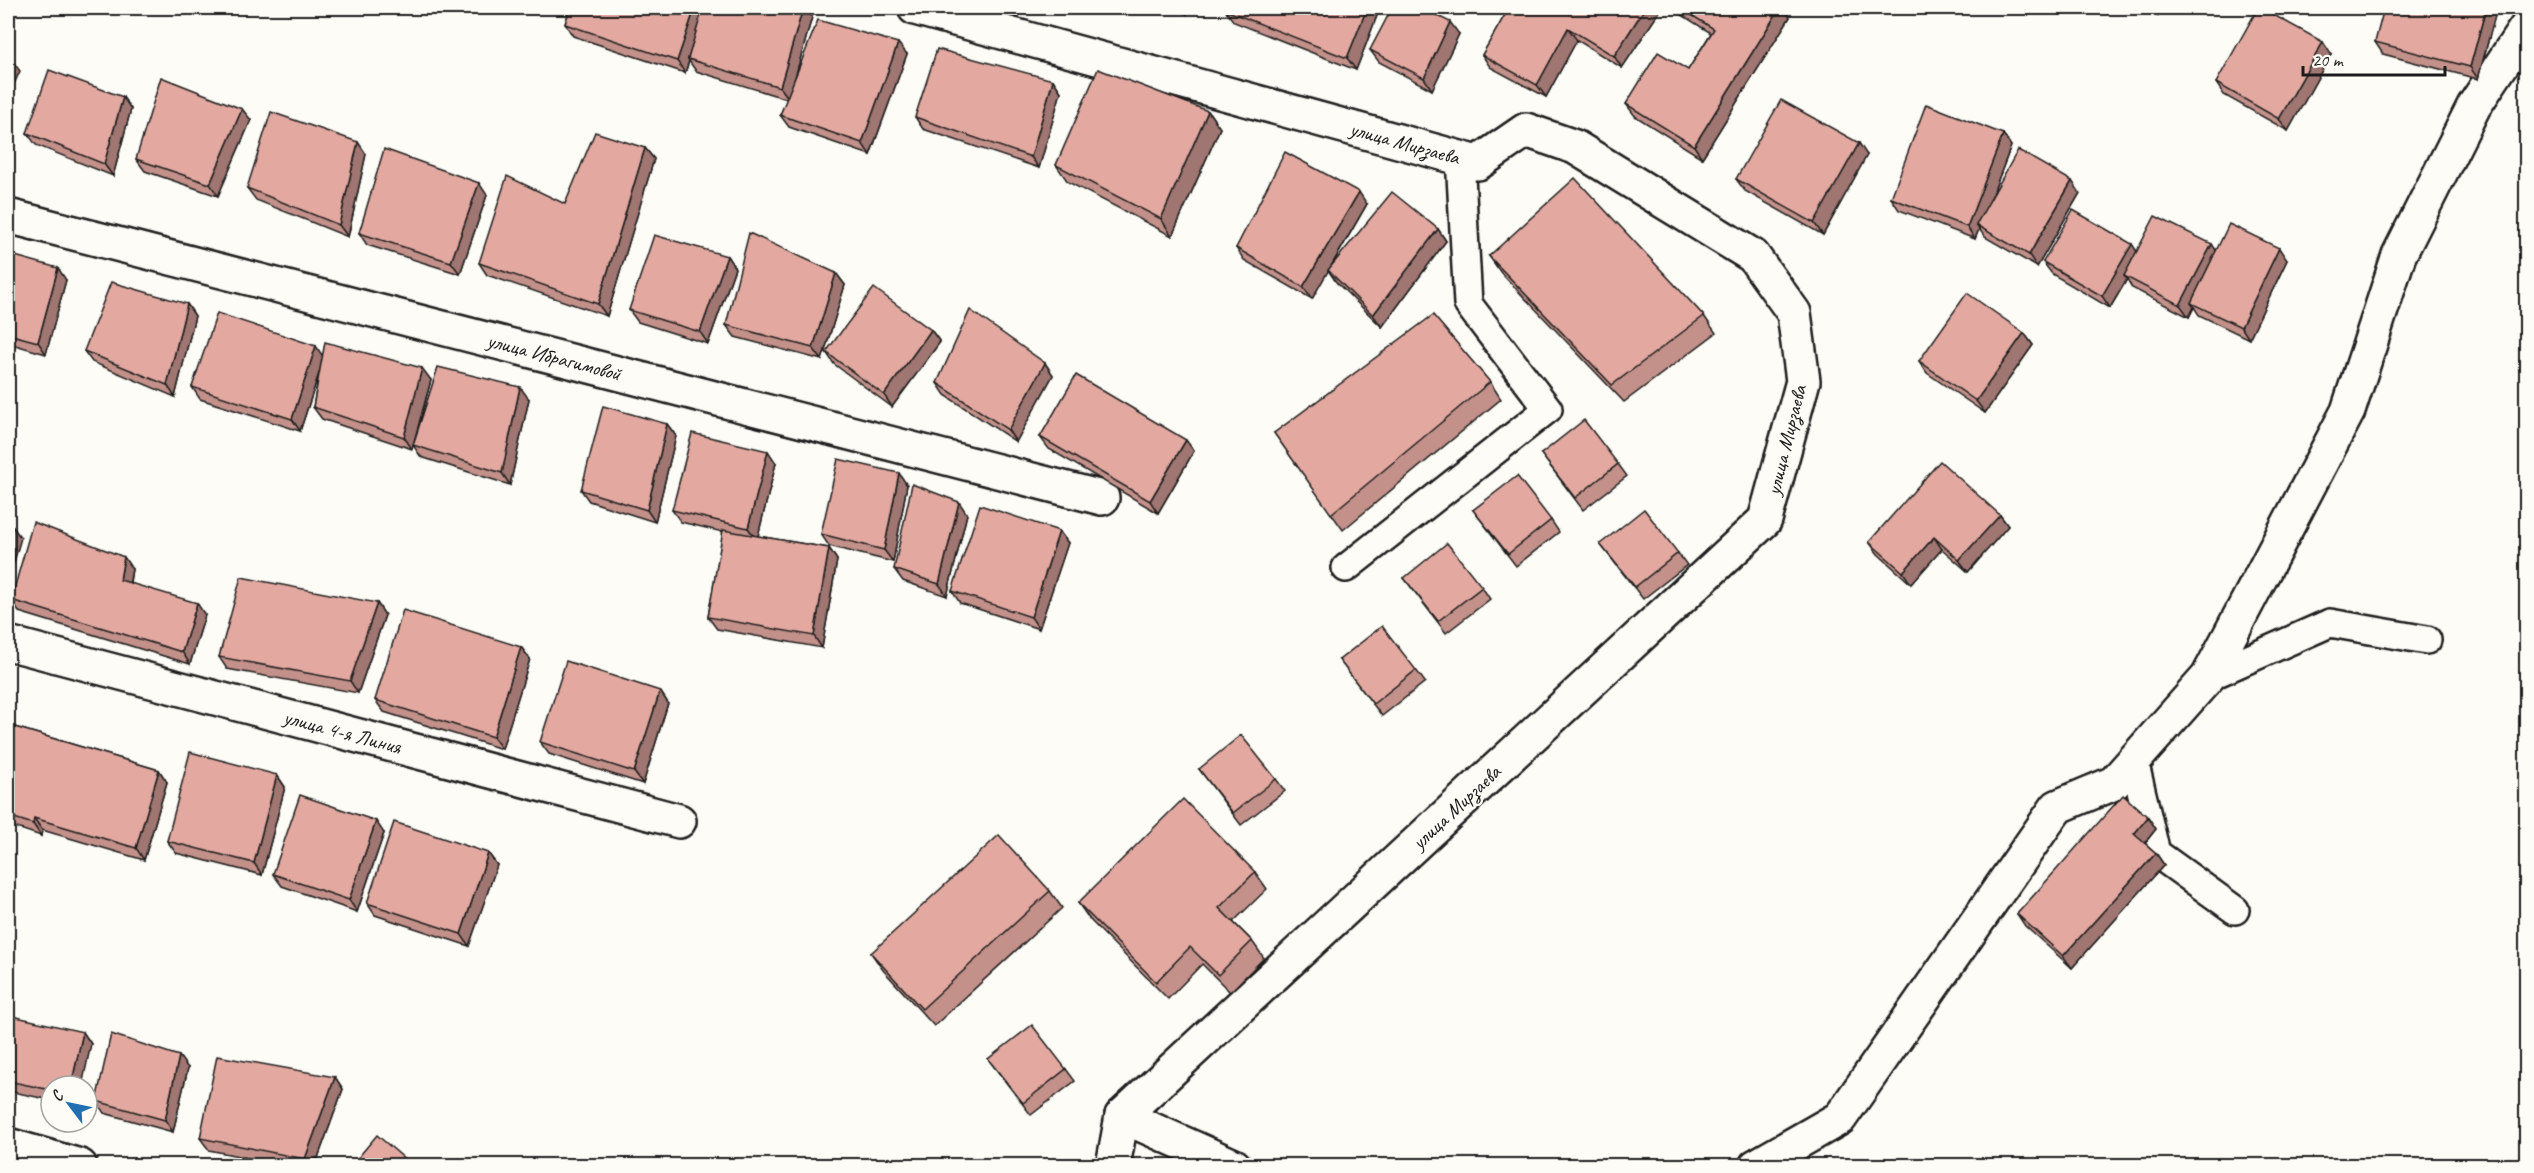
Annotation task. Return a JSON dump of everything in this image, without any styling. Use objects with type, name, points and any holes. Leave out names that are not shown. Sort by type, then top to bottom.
[{"type":"street","name":"улица Мирзаева","points":[[915,8],[1478,163],[1526,130],[1575,147],[1753,256],[1794,313],[1803,381],[1765,520],[1122,1116]]},
{"type":"street","points":[[1756,1166],[1840,1118],[2057,807],[2114,783],[2208,677],[2348,411],[2399,255],[2474,106],[2526,28]]},
{"type":"street","name":"улица Ибрагимовой","points":[[8,216],[1102,498]]},
{"type":"street","name":"улица 4-я Линия","points":[[8,643],[679,821]]},
{"type":"street","points":[[1113,1166],[1122,1116],[1234,1166]]},
{"type":"street","points":[[8,1145],[80,1166]]},
{"type":"lane","points":[[1346,568],[1548,410],[1468,304],[1460,158]]},
{"type":"lane","points":[[2208,677],[2330,623],[2427,640]]},
{"type":"lane","points":[[2130,764],[2136,769],[2156,853],[2235,910]]},
{"type":"building","points":[[570,8],[695,8],[677,61],[565,24]]},
{"type":"building","points":[[703,8],[803,8],[780,87],[688,59]]},
{"type":"building","points":[[1226,8],[1367,8],[1347,58],[1225,10]]},
{"type":"building","points":[[1392,8],[1422,8],[1450,22],[1424,78],[1370,50]]},
{"type":"building","points":[[1509,8],[1645,8],[1614,56],[1568,28],[1537,85],[1482,55]]},
{"type":"building","points":[[1680,8],[1780,8],[1694,146],[1626,104],[1658,52],[1688,70],[1714,29]]},
{"type":"building","points":[[2258,8],[2323,42],[2279,119],[2216,83]]},
{"type":"building","points":[[2384,8],[2486,8],[2470,67],[2375,42]]},
{"type":"building","points":[[818,20],[898,43],[862,143],[780,115]]},
{"type":"building","points":[[937,49],[1053,80],[1031,157],[915,117]]},
{"type":"building","points":[[1098,69],[1208,111],[1161,219],[1056,165]]},
{"type":"building","points":[[49,70],[123,97],[104,164],[27,133]]},
{"type":"building","points":[[161,77],[242,109],[210,184],[136,159]]},
{"type":"building","points":[[1781,100],[1859,143],[1814,223],[1736,179]]},
{"type":"building","points":[[1926,104],[2003,134],[1967,227],[1891,198]]},
{"type":"building","points":[[271,112],[358,142],[339,225],[247,188]]},
{"type":"building","points":[[595,132],[645,148],[598,304],[479,263],[507,176],[565,204]]},
{"type":"building","points":[[384,149],[479,183],[451,262],[359,233]]},
{"type":"building","points":[[2018,150],[2072,181],[2029,255],[1976,225]]},
{"type":"building","points":[[1285,152],[1359,192],[1303,287],[1236,248]]},
{"type":"building","points":[[1575,178],[1704,316],[1612,385],[1489,256]]},
{"type":"building","points":[[1392,192],[1438,229],[1373,315],[1328,270]]},
{"type":"building","points":[[2073,210],[2132,244],[2102,296],[2043,262]]},
{"type":"building","points":[[2155,216],[2212,244],[2180,305],[2124,276]]},
{"type":"building","points":[[2229,224],[2279,248],[2241,327],[2191,303]]},
{"type":"building","points":[[749,233],[836,273],[813,348],[726,325]]},
{"type":"building","points":[[654,235],[727,256],[700,332],[629,310]]},
{"type":"building","points":[[8,254],[58,268],[38,342],[8,334]]},
{"type":"building","points":[[111,282],[187,304],[167,385],[84,351]]},
{"type":"building","points":[[874,288],[931,330],[884,395],[826,352]]},
{"type":"building","points":[[1967,293],[2024,333],[1976,401],[1919,361]]},
{"type":"building","points":[[970,310],[1045,363],[1008,430],[937,383]]},
{"type":"building","points":[[217,313],[316,346],[292,419],[192,387]]},
{"type":"building","points":[[1433,315],[1490,382],[1331,514],[1274,433]]},
{"type":"building","points":[[325,342],[422,368],[404,437],[313,407]]},
{"type":"building","points":[[438,367],[520,387],[502,473],[413,445]]},
{"type":"building","points":[[1076,375],[1186,440],[1150,501],[1040,437]]},
{"type":"building","points":[[603,406],[667,424],[647,510],[581,490]]},
{"type":"building","points":[[1584,420],[1618,464],[1575,498],[1541,454]]},
{"type":"building","points":[[692,433],[768,451],[748,528],[672,510]]},
{"type":"building","points":[[838,459],[899,473],[884,550],[821,534]]},
{"type":"building","points":[[1940,461],[2000,515],[1959,560],[1934,537],[1903,572],[1869,542]]},
{"type":"building","points":[[1517,476],[1551,520],[1508,554],[1473,510]]},
{"type":"building","points":[[912,484],[959,502],[939,584],[894,569]]},
{"type":"building","points":[[980,505],[1059,531],[1031,617],[952,591]]},
{"type":"building","points":[[1644,509],[1678,553],[1635,587],[1600,544]]},
{"type":"building","points":[[33,522],[124,557],[120,580],[197,603],[182,652],[11,600]]},
{"type":"building","points":[[8,525],[13,527],[8,544]]},
{"type":"building","points":[[723,530],[829,548],[814,636],[708,617]]},
{"type":"building","points":[[1447,543],[1482,587],[1438,621],[1404,578]]},
{"type":"building","points":[[241,577],[377,603],[350,681],[219,657]]},
{"type":"building","points":[[403,610],[521,647],[493,737],[375,700]]},
{"type":"building","points":[[1382,626],[1416,670],[1373,704],[1339,660]]},
{"type":"building","points":[[566,661],[660,691],[634,772],[540,742]]},
{"type":"building","points":[[8,725],[159,770],[136,848],[34,818],[33,824],[8,816]]},
{"type":"building","points":[[1241,735],[1276,779],[1233,813],[1199,769]]},
{"type":"building","points":[[190,752],[277,775],[254,863],[167,841]]},
{"type":"building","points":[[300,795],[376,821],[349,900],[273,874]]},
{"type":"building","points":[[2123,795],[2148,817],[2134,834],[2156,853],[2063,956],[2017,914]]},
{"type":"building","points":[[1183,799],[1255,872],[1219,908],[1252,941],[1218,975],[1190,947],[1156,982],[1078,903]]},
{"type":"building","points":[[394,822],[488,853],[461,934],[367,903]]},
{"type":"building","points":[[999,835],[1050,891],[922,1009],[871,953]]},
{"type":"building","points":[[12,1016],[83,1032],[74,1074],[39,1074],[39,1087],[8,1081],[8,1029]]},
{"type":"building","points":[[1032,1025],[1066,1069],[1023,1103],[988,1059]]},
{"type":"building","points":[[111,1034],[179,1056],[165,1120],[99,1102],[99,1088]]},
{"type":"building","points":[[217,1056],[335,1077],[305,1159],[200,1138]]},
{"type":"building","points":[[377,1135],[413,1166],[351,1166]]}]
